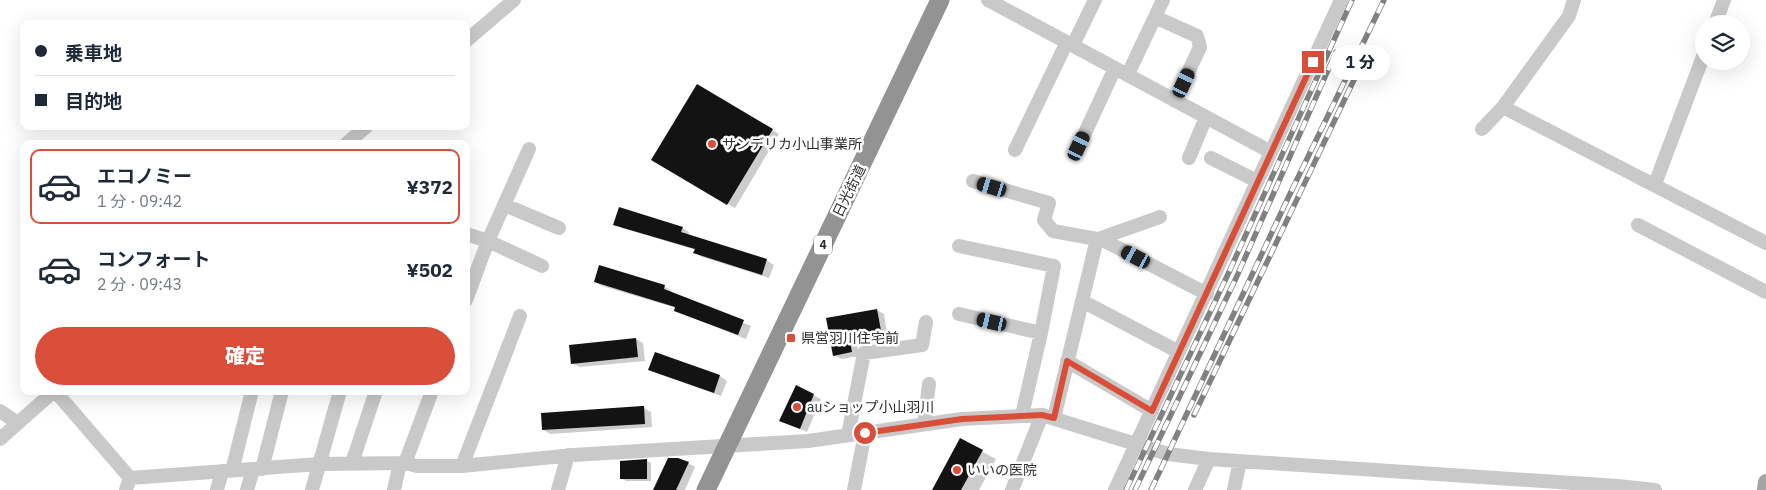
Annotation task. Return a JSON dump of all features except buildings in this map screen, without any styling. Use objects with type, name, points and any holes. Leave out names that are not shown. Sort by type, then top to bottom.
[{"type":"highway","name":"日光街道","points":[[706,490],[940,0]]},
{"type":"main road","points":[[1765,490],[1766,482]]},
{"type":"street","points":[[470,38],[514,0]]},
{"type":"street","points":[[988,0],[1271,152]]},
{"type":"street","points":[[1015,150],[1095,0]]},
{"type":"street","points":[[1128,74],[1163,0]]},
{"type":"street","points":[[1115,490],[1342,0]]},
{"type":"street","points":[[1482,129],[1503,107],[1569,16],[1574,0]]},
{"type":"street","points":[[1718,15],[1724,0]]},
{"type":"street","points":[[1155,16],[1197,36],[1200,47],[1175,100]]},
{"type":"street","points":[[1079,146],[1115,68]]},
{"type":"street","points":[[1655,184],[1698,70]]},
{"type":"street","points":[[1503,107],[1766,243]]},
{"type":"street","points":[[1189,158],[1206,117]]},
{"type":"street","points":[[351,140],[362,130]]},
{"type":"street","points":[[470,289],[488,242],[529,149]]},
{"type":"street","points":[[1211,158],[1257,181]]},
{"type":"street","points":[[973,181],[1049,204],[1044,220],[1053,231],[1099,239],[1207,294]]},
{"type":"street","points":[[505,205],[559,228]]},
{"type":"street","points":[[1099,239],[1160,217]]},
{"type":"street","points":[[1638,225],[1766,292]]},
{"type":"street","points":[[470,235],[542,266]]},
{"type":"street","points":[[1012,490],[1048,416],[1067,361],[1099,239]]},
{"type":"street","points":[[960,246],[1054,266],[1022,415]]},
{"type":"street","points":[[1082,301],[1179,352]]},
{"type":"street","points":[[959,314],[1041,333]]},
{"type":"street","points":[[462,466],[520,316]]},
{"type":"street","points":[[848,435],[864,353],[922,345],[926,322]]},
{"type":"street","points":[[1067,361],[1152,411]]},
{"type":"street","points":[[924,424],[929,384]]},
{"type":"street","points":[[0,439],[50,395]]},
{"type":"street","points":[[57,395],[128,484],[227,471],[319,464],[403,463],[416,466],[462,466],[568,455],[728,444],[808,441],[962,419],[1022,415],[1048,416],[1168,454],[1209,459],[1654,490]]},
{"type":"street","points":[[218,490],[227,471],[251,395]]},
{"type":"street","points":[[247,490],[258,470],[281,395]]},
{"type":"street","points":[[312,490],[339,395]]},
{"type":"street","points":[[352,463],[375,395]]},
{"type":"street","points":[[394,490],[430,395]]},
{"type":"street","points":[[0,411],[18,423]]},
{"type":"street","points":[[854,490],[865,433]]},
{"type":"street","points":[[558,490],[568,455]]},
{"type":"street","points":[[1195,490],[1209,459]]},
{"type":"street","points":[[1234,490],[1240,461]]},
{"type":"railway","points":[[1126,490],[1229,272],[1352,0]]},
{"type":"railway","points":[[1151,490],[1289,196],[1384,0]]},
{"type":"railway","points":[[1135,490],[1237,276],[1336,52]]},
{"type":"railway","points":[[1194,415],[1362,63]]},
{"type":"place","name":"サンデリカ小山事業所","points":[[712,144]]},
{"type":"place","name":"県営羽川住宅前","points":[[791,338]]},
{"type":"place","name":"auショップ小山羽川","points":[[797,407]]},
{"type":"place","name":"いいの医院","points":[[957,470]]},
{"type":"route","points":[[865,433],[962,419],[1022,415],[1042,415],[1054,418],[1067,361],[1152,411],[1313,62]]}]
